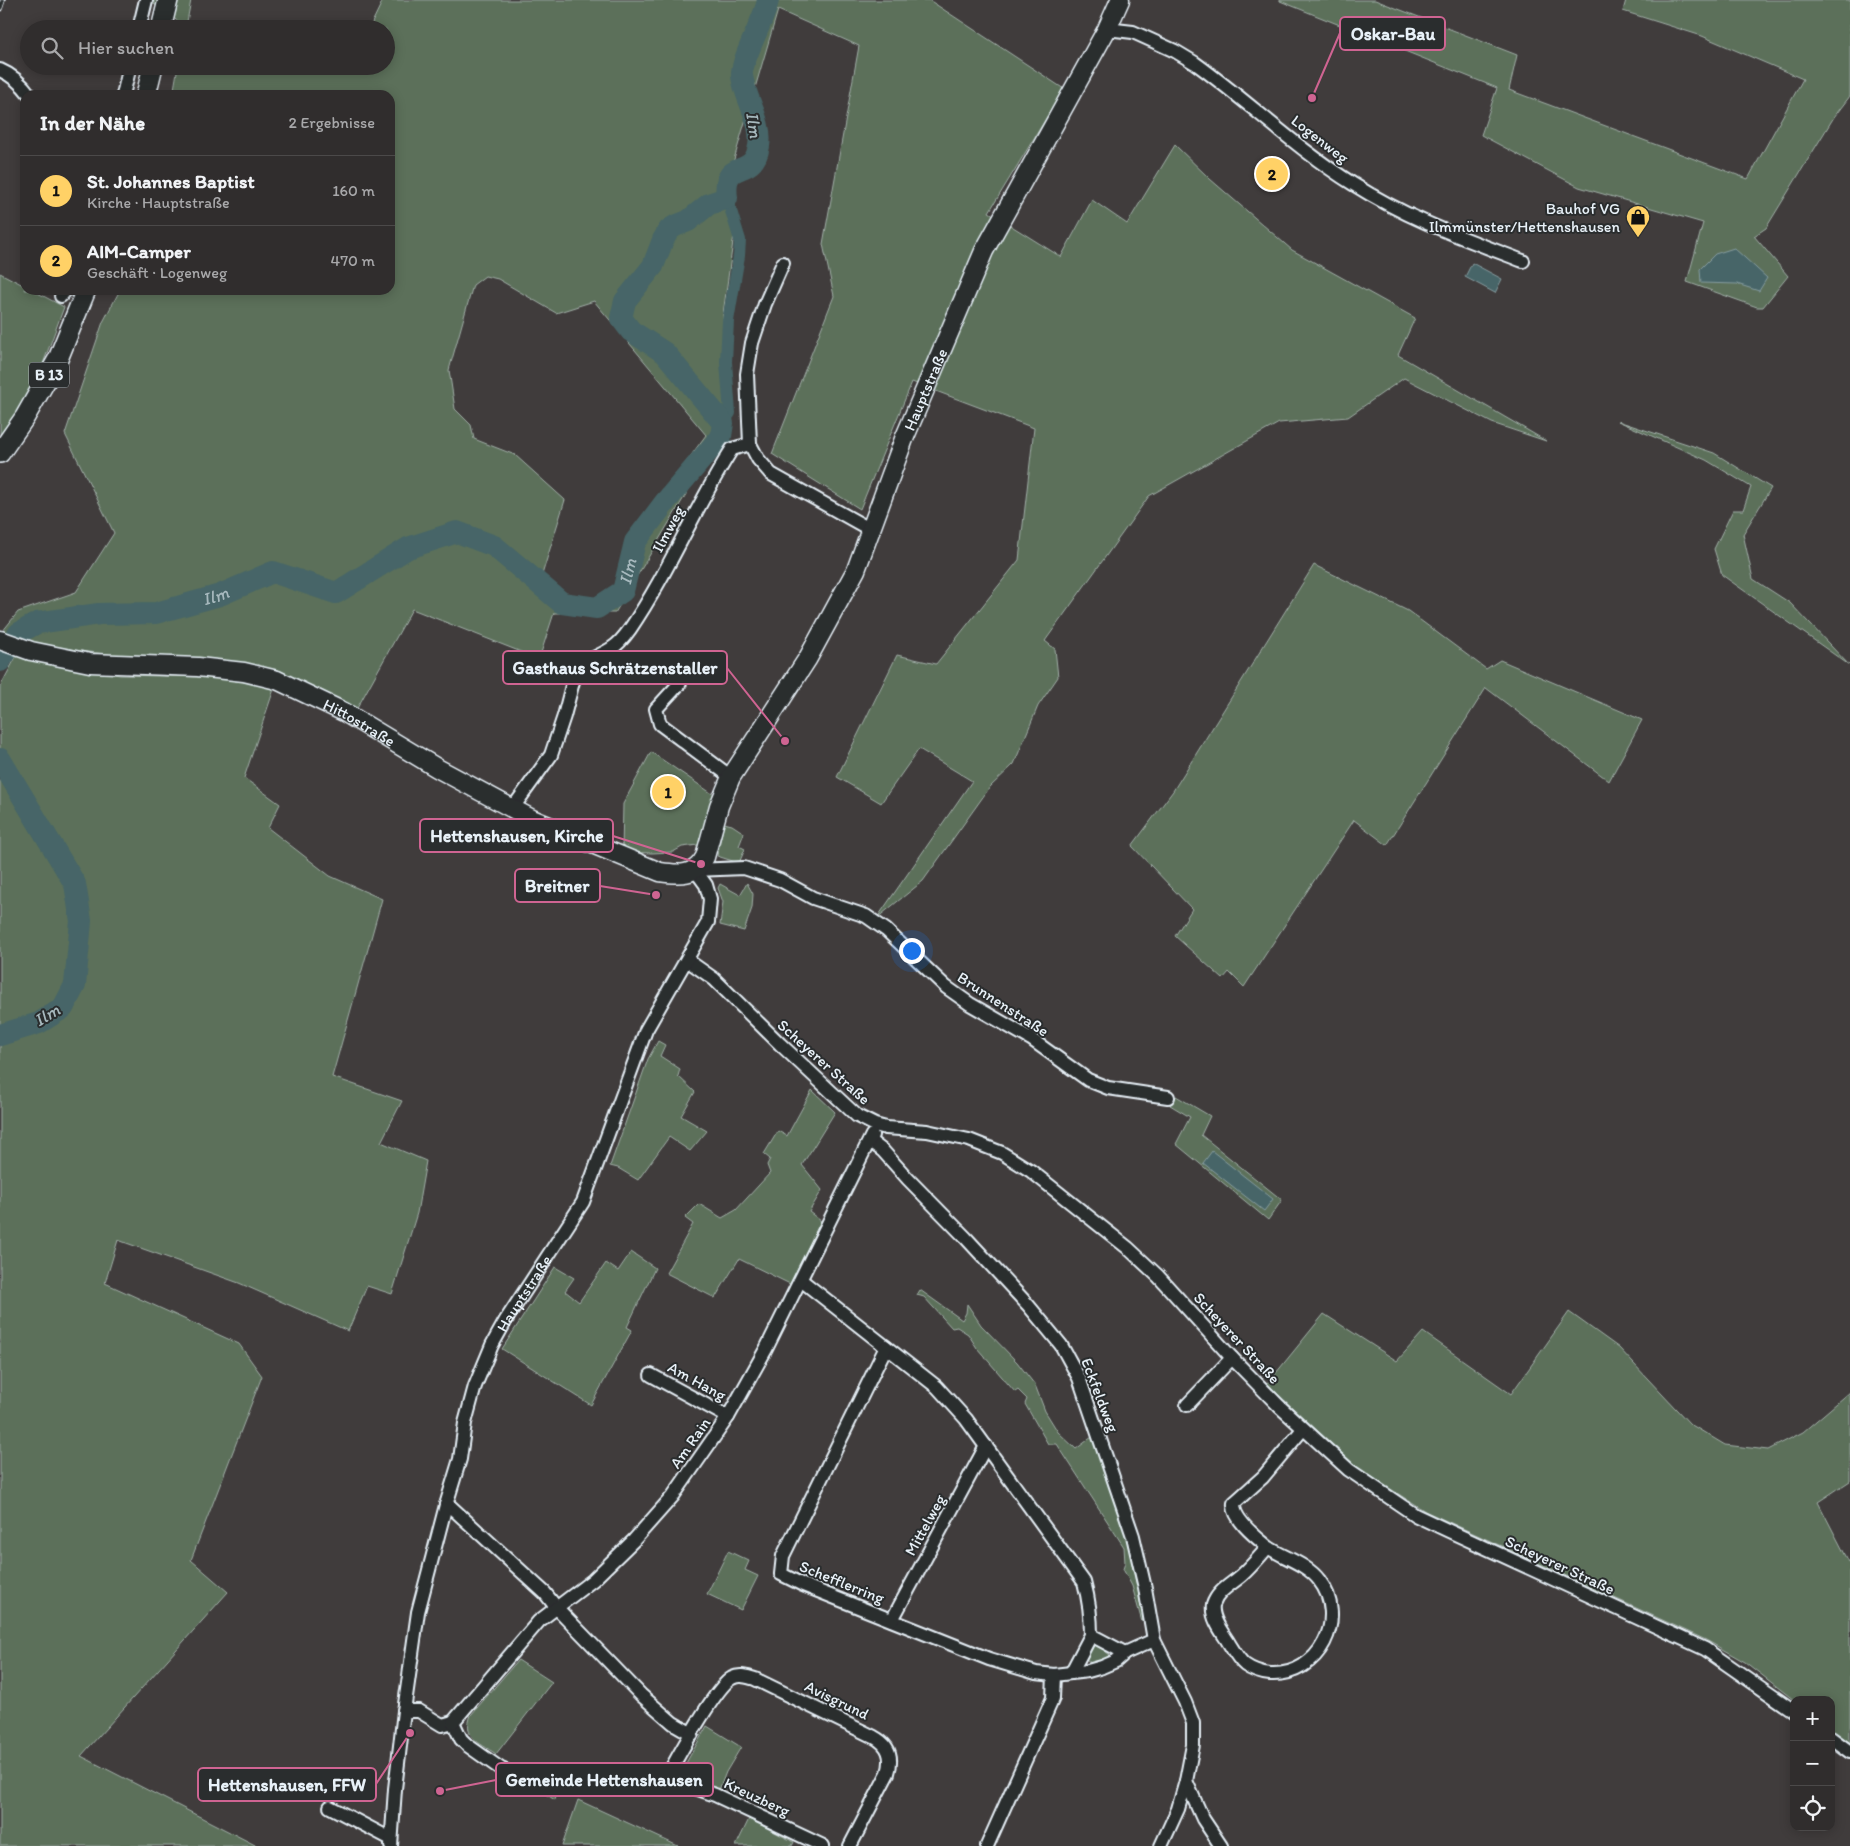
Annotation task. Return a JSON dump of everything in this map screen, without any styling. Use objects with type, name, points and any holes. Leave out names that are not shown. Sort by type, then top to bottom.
[{"type":"main road","points":[[163,20],[168,0]]},
{"type":"main road","points":[[147,90],[151,75]]},
{"type":"main road","name":"B 13","points":[[0,453],[25,417],[58,359],[84,295]]},
{"type":"street","points":[[141,20],[146,0]]},
{"type":"street","name":"Hauptstraße","points":[[391,1842],[404,1711],[418,1612],[460,1459],[469,1409],[478,1378],[492,1345],[510,1312],[583,1202],[646,1030],[703,934],[708,922],[710,899],[706,885],[695,870],[705,857],[719,806],[731,778],[808,658],[856,570],[908,431],[984,250],[1108,29],[1120,0]]},
{"type":"street","name":"Logenweg","points":[[1108,29],[1133,32],[1175,51],[1195,64],[1336,172],[1396,210],[1419,221],[1523,261]]},
{"type":"street","points":[[0,70],[7,72],[25,90]]},
{"type":"street","points":[[124,90],[128,75]]},
{"type":"street","points":[[783,264],[765,304],[752,343],[747,380],[750,444],[758,459],[771,474],[871,530]]},
{"type":"street","name":"Ilmweg","points":[[512,809],[551,755],[578,669],[592,658],[613,648],[626,635],[664,572],[702,500],[732,449],[750,444]]},
{"type":"street","name":"Hittostraße","points":[[0,640],[31,651],[90,663],[198,667],[244,672],[277,680],[344,712],[437,768],[512,809],[559,831],[660,872],[676,875],[687,874],[695,870]]},
{"type":"street","points":[[680,683],[656,709],[660,724],[731,778]]},
{"type":"street","name":"Brunnenstraße","points":[[695,870],[744,868],[780,880],[813,898],[866,916],[886,930],[954,993],[1031,1039],[1088,1080],[1108,1088],[1168,1097]]},
{"type":"street","name":"Scheyerer Straße","points":[[687,960],[714,979],[857,1116],[886,1128],[927,1131],[969,1140],[1002,1153],[1031,1171],[1128,1248],[1158,1276],[1232,1358],[1303,1428],[1349,1470],[1378,1491],[1415,1514],[1705,1649],[1790,1708]]},
{"type":"street","name":"Am Rain","points":[[452,1722],[533,1628],[556,1607],[571,1598],[593,1580],[673,1496],[728,1417],[766,1349],[870,1141],[875,1125]]},
{"type":"street","name":"Eckfeldweg","points":[[870,1141],[883,1151],[1015,1291],[1061,1345],[1079,1378],[1132,1536],[1145,1588],[1154,1640],[1193,1723],[1193,1745],[1186,1781],[1178,1809],[1161,1846]]},
{"type":"street","points":[[801,1280],[937,1387],[966,1419],[1084,1582],[1092,1615],[1091,1635],[1071,1673]]},
{"type":"street","name":"Schefflerring","points":[[886,1347],[783,1556],[781,1574],[803,1585],[996,1661],[1018,1668],[1054,1675],[1102,1667],[1116,1661],[1125,1653],[1154,1640]]},
{"type":"street","points":[[1187,1405],[1232,1358]]},
{"type":"street","name":"Am Hang","points":[[652,1375],[728,1417]]},
{"type":"street","points":[[1268,1547],[1241,1576],[1222,1591],[1214,1605],[1213,1613],[1225,1637],[1244,1664],[1264,1673],[1281,1674],[1300,1668],[1315,1657],[1323,1647],[1330,1627],[1331,1606],[1316,1575],[1268,1547],[1245,1526],[1233,1505],[1236,1500],[1263,1477],[1303,1428]]},
{"type":"street","name":"Mittelweg","points":[[892,1620],[986,1446]]},
{"type":"street","points":[[446,1505],[517,1566],[545,1593],[556,1607],[647,1700],[673,1723],[692,1734]]},
{"type":"street","points":[[1091,1635],[1125,1653]]},
{"type":"street","points":[[987,1846],[1053,1698],[1054,1675]]},
{"type":"street","name":"Avisgrund","points":[[666,1778],[722,1687],[732,1678],[742,1676],[755,1679],[882,1741],[888,1748],[890,1765],[888,1773],[850,1846]]},
{"type":"street","points":[[404,1711],[419,1711],[442,1725],[452,1722]]},
{"type":"street","name":"Kreuzberg","points":[[452,1722],[461,1739],[467,1745],[495,1766],[514,1774],[534,1777],[607,1775],[666,1778],[715,1795],[823,1846]]},
{"type":"street","points":[[1835,1741],[1850,1752]]},
{"type":"street","points":[[1186,1781],[1203,1819],[1221,1846]]},
{"type":"street","points":[[330,1807],[391,1842]]},
{"type":"green space","points":[[154,0],[191,0],[187,20],[176,20],[154,4]]},
{"type":"green space","points":[[383,0],[929,0],[1064,89],[989,212],[1061,257],[1092,200],[1127,224],[1175,145],[1210,179],[1292,250],[1415,318],[1398,355],[1546,441],[1492,423],[1404,378],[1348,417],[1279,423],[1149,496],[1045,641],[1055,649],[1058,677],[1038,706],[1014,764],[990,787],[923,881],[877,918],[972,781],[919,749],[881,803],[837,777],[897,655],[936,664],[1019,560],[1034,428],[912,382],[860,509],[772,454],[834,296],[823,244],[859,46],[778,10],[725,190],[735,227],[723,314],[728,424],[615,613],[554,613],[539,659],[412,609],[355,712],[283,675],[45,646],[2,632],[18,612],[76,592],[114,533],[65,434],[103,322],[117,295],[395,295],[395,90],[174,90],[176,75],[395,75],[395,20],[373,20]],"holes":[[[485,276],[498,279],[556,313],[594,301],[706,435],[626,544],[617,588],[600,600],[558,594],[541,578],[565,500],[515,455],[474,439],[471,425],[455,409],[449,370],[473,285]]]},
{"type":"green space","points":[[1280,0],[1375,0],[1517,55],[1509,90],[1748,179],[1803,79],[1702,36],[1623,11],[1626,0],[1850,0],[1850,96],[1834,117],[1766,228],[1754,236],[1788,276],[1763,307],[1757,307],[1687,282],[1703,223],[1579,187],[1481,135],[1497,88]]},
{"type":"green space","points":[[0,273],[20,283],[20,295],[41,295],[64,307],[37,380],[0,438]]},
{"type":"green space","points":[[1618,421],[1714,453],[1771,488],[1743,534],[1753,579],[1790,603],[1849,665],[1722,575],[1714,549],[1733,510],[1743,510],[1751,487],[1706,460]]},
{"type":"green space","points":[[1314,565],[1408,611],[1486,669],[1500,660],[1642,720],[1609,781],[1486,688],[1387,845],[1354,820],[1244,987],[1229,972],[1223,979],[1175,936],[1192,909],[1132,846],[1173,791]]},
{"type":"green space","points":[[17,655],[54,664],[120,675],[205,677],[245,682],[274,689],[244,778],[280,804],[268,828],[330,876],[382,899],[332,1077],[402,1101],[381,1142],[426,1161],[417,1213],[392,1294],[367,1286],[348,1331],[239,1283],[118,1240],[105,1283],[239,1344],[262,1376],[191,1560],[228,1592],[81,1756],[257,1846],[0,1846],[0,687]]},
{"type":"green space","points":[[651,752],[714,795],[698,845],[682,847],[673,852],[622,852],[623,804]]},
{"type":"green space","points":[[724,823],[732,825],[744,833],[739,846],[745,849],[739,863],[717,856]]},
{"type":"green space","points":[[747,883],[753,894],[752,908],[744,931],[720,925],[723,902],[718,888],[720,884],[740,895]]},
{"type":"green space","points":[[658,1041],[665,1045],[660,1056],[680,1069],[678,1076],[695,1092],[681,1116],[707,1131],[690,1151],[669,1137],[638,1180],[618,1168],[610,1166],[648,1059]]},
{"type":"green space","points":[[812,1090],[835,1112],[802,1165],[822,1190],[809,1212],[821,1221],[790,1284],[739,1259],[715,1298],[666,1273],[693,1224],[685,1218],[699,1204],[722,1218],[736,1210],[770,1173],[767,1165],[770,1159],[764,1154],[778,1131],[787,1136]]},
{"type":"green space","points":[[1176,1096],[1210,1116],[1201,1135],[1282,1200],[1268,1220],[1176,1144],[1190,1117],[1170,1105]]},
{"type":"green space","points":[[631,1252],[655,1268],[627,1327],[632,1330],[591,1405],[502,1349],[555,1267],[574,1278],[565,1291],[579,1302],[606,1263],[618,1271]]},
{"type":"green space","points":[[920,1290],[962,1320],[966,1313],[967,1304],[981,1325],[1017,1362],[1035,1385],[1045,1411],[1058,1432],[1076,1449],[1092,1437],[1131,1544],[1133,1570],[1140,1598],[1146,1611],[1142,1622],[1132,1586],[1123,1569],[1125,1563],[1124,1547],[1057,1444],[1048,1444],[1025,1404],[1027,1399],[1018,1390],[1015,1392],[977,1348],[968,1334],[957,1327],[952,1328],[924,1297],[917,1295]]},
{"type":"green space","points":[[1569,1312],[1619,1348],[1690,1424],[1725,1445],[1768,1450],[1803,1432],[1850,1392],[1850,1481],[1818,1502],[1850,1564],[1850,1744],[1835,1732],[1835,1696],[1790,1697],[1745,1662],[1706,1640],[1425,1511],[1358,1468],[1267,1384],[1324,1314],[1397,1361],[1423,1332],[1511,1394]]},
{"type":"green space","points":[[728,1551],[749,1561],[745,1570],[758,1576],[741,1610],[707,1594]]},
{"type":"green space","points":[[1091,1646],[1098,1646],[1110,1655],[1107,1660],[1092,1664],[1086,1659]]},
{"type":"green space","points":[[518,1660],[552,1682],[496,1754],[474,1739],[470,1734],[469,1723],[471,1715]]},
{"type":"green space","points":[[707,1726],[741,1747],[726,1772],[719,1790],[692,1779],[687,1774],[686,1763]]},
{"type":"green space","points":[[559,1783],[555,1800],[538,1788],[541,1784]]},
{"type":"green space","points":[[578,1800],[678,1846],[562,1846]]},
{"type":"green space","points":[[749,1819],[794,1842],[792,1846],[736,1846]]},
{"type":"water","points":[[1734,248],[1767,278],[1759,291],[1737,284],[1701,283],[1700,269],[1715,254]]},
{"type":"water","points":[[1472,263],[1502,279],[1495,293],[1465,277]]},
{"type":"water","points":[[1212,1151],[1273,1199],[1264,1211],[1203,1163]]},
{"type":"waterway","name":"Ilm","points":[[0,661],[19,633],[37,623],[99,614],[156,613],[220,595],[273,572],[336,593],[408,548],[457,532],[494,546],[562,603],[597,608],[623,591],[635,542],[666,501],[721,436],[723,423],[665,353],[631,331],[621,318],[625,301],[653,266],[669,230],[688,221],[709,204],[727,198],[729,177],[733,172],[751,163],[756,157],[760,137],[744,85],[742,69],[768,0]]},
{"type":"waterway","points":[[723,423],[730,413],[726,362],[728,321],[740,240],[727,198]]},
{"type":"waterway","name":"Ilm","points":[[0,759],[75,884],[81,921],[75,985],[63,1008],[39,1023],[0,1035]]},
{"type":"railway","points":[[0,9],[3,0]]},
{"type":"place","name":"Oskar-Bau","points":[[1312,98]]},
{"type":"place","name":"AIM-Camper","points":[[1272,174]]},
{"type":"place","name":"Bauhof VG Ilmmünster/Hettenshausen","points":[[1638,238]]},
{"type":"place","name":"Gasthaus Schrätzenstaller","points":[[785,741]]},
{"type":"place","name":"St. Johannes Baptist","points":[[668,792]]},
{"type":"place","name":"Hettenshausen, Kirche","points":[[701,864]]},
{"type":"place","name":"Breitner","points":[[656,895]]},
{"type":"place","name":"Hettenshausen, FFW","points":[[410,1733]]},
{"type":"place","name":"Gemeinde Hettenshausen","points":[[440,1791]]}]
